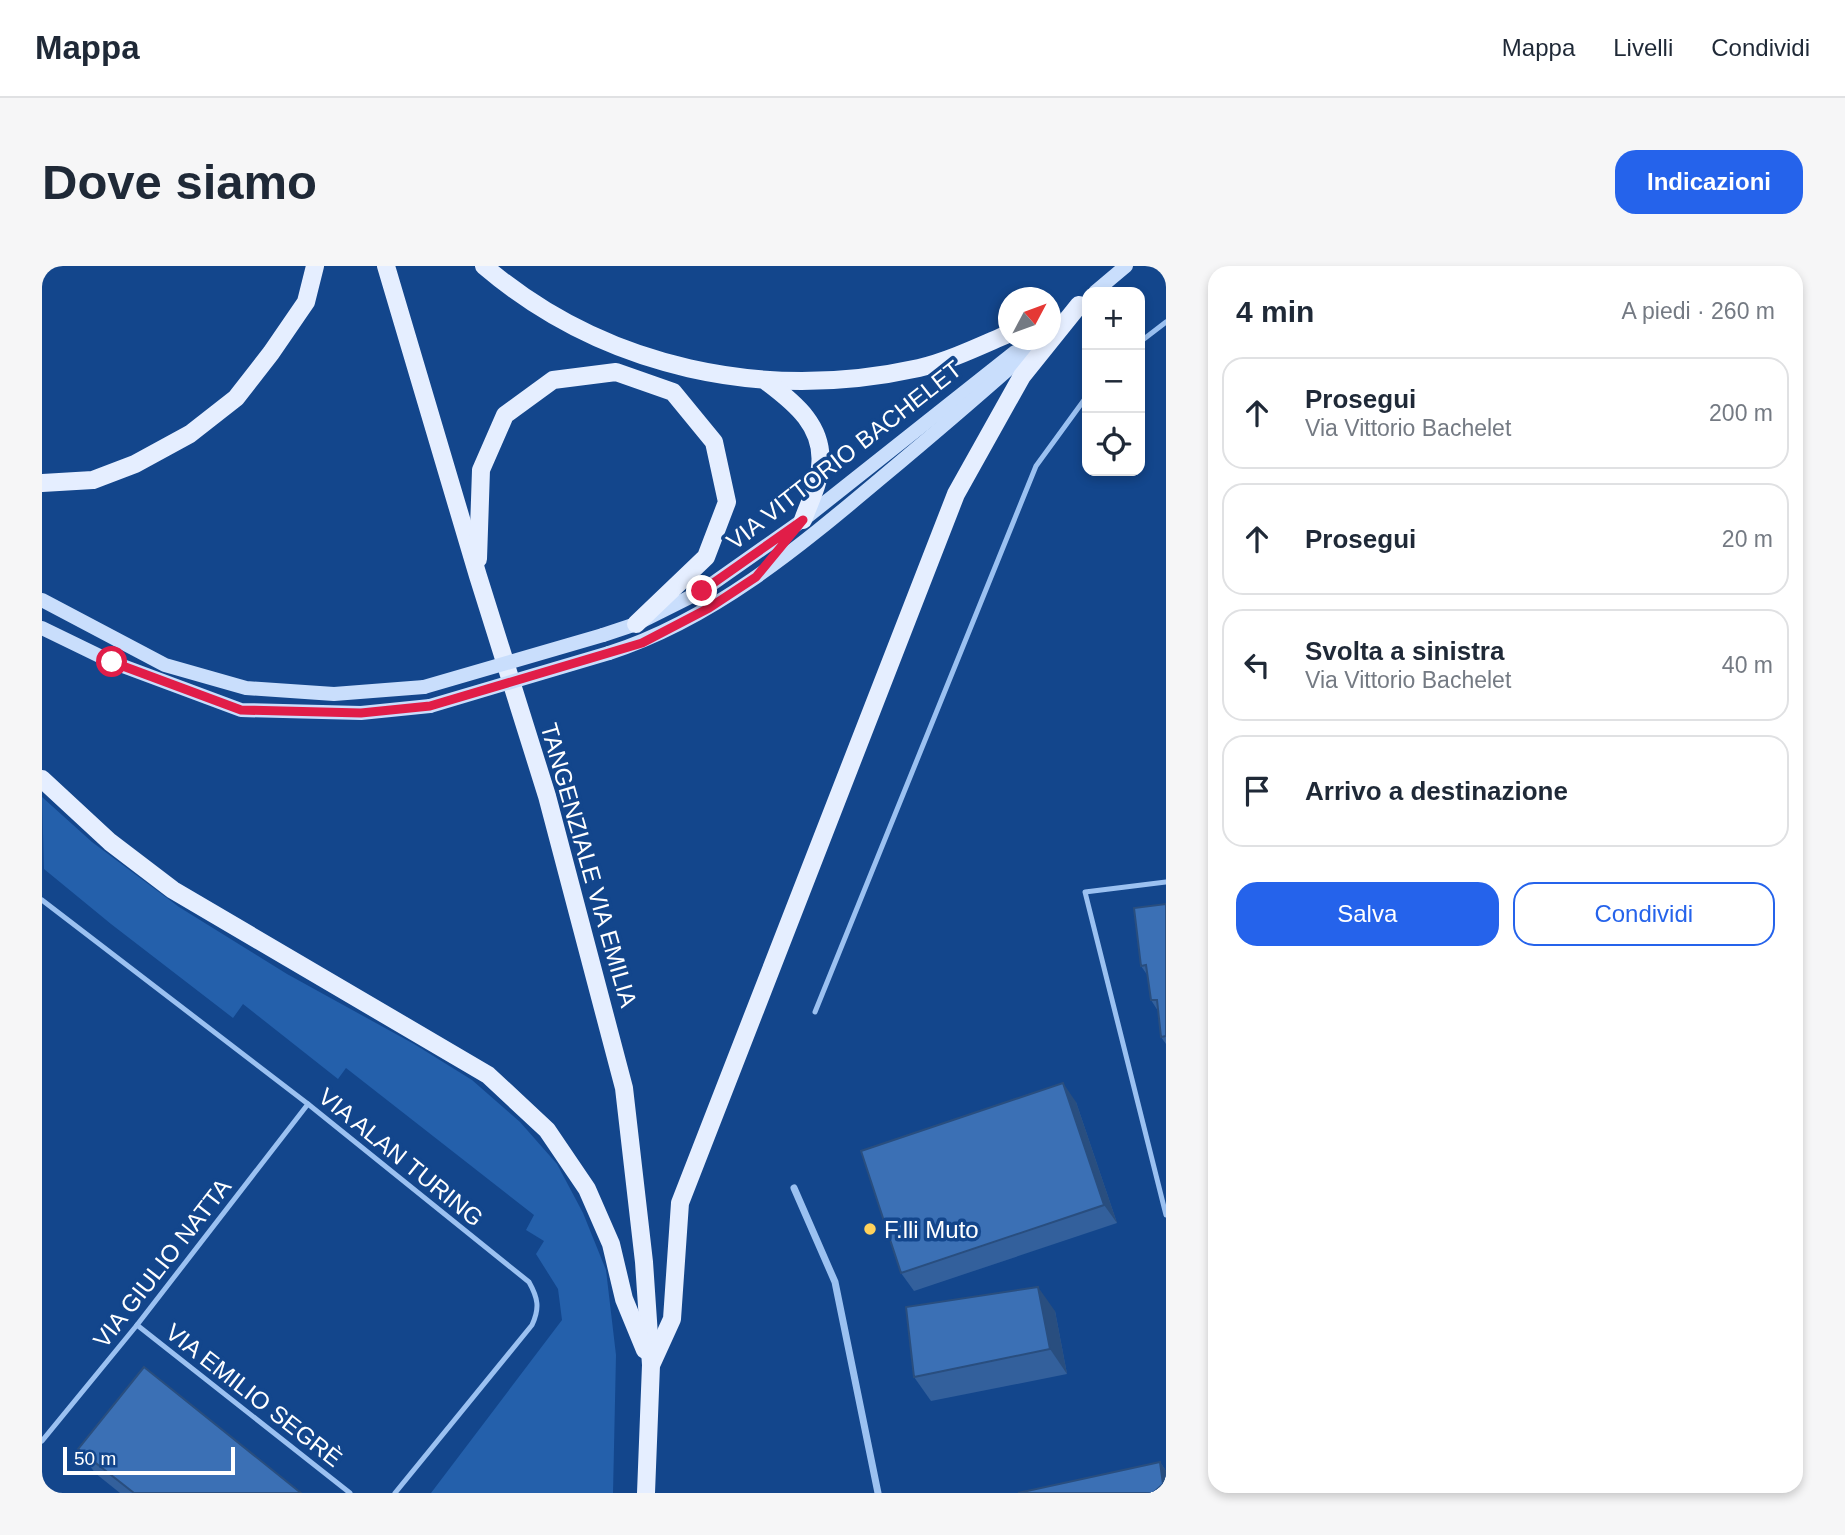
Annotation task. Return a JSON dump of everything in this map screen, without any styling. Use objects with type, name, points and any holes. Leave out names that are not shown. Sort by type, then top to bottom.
[{"type":"main road","points":[[42,483],[93,480],[135,464],[190,434],[236,398],[306,302],[316,266]]},
{"type":"main road","name":"TANGENZIALE VIA EMILIA","points":[[386,266],[547,796],[624,1088],[644,1262],[651,1365],[646,1493]]},
{"type":"main road","points":[[485,266],[511,289],[570,325],[612,346],[723,375],[767,382],[837,381],[921,367],[998,338]]},
{"type":"main road","points":[[1101,287],[1126,266]]},
{"type":"main road","points":[[1061,312],[1082,302]]},
{"type":"main road","points":[[1061,321],[1082,303]]},
{"type":"main road","points":[[651,1365],[672,1319],[680,1203],[956,494],[1022,376],[1082,303]]},
{"type":"main road","name":"VIA VITTORIO BACHELET","points":[[42,600],[165,665],[246,688],[334,694],[424,687],[636,624],[702,591],[803,520],[1020,350]]},
{"type":"main road","name":"VIA VITTORIO BACHELET","points":[[42,628],[112,662],[241,710],[361,713],[430,706],[642,643],[698,614],[814,535],[1029,350]]},
{"type":"main road","points":[[478,576],[481,470],[505,415],[553,380],[616,372],[673,392],[714,442],[727,502],[706,557],[636,624]]},
{"type":"main road","points":[[756,577],[803,520],[821,468],[820,448],[815,430],[802,411],[767,382]]},
{"type":"main road","points":[[42,779],[110,842],[173,890],[488,1075],[547,1130],[587,1189],[611,1244],[624,1299],[651,1365]]},
{"type":"street","points":[[794,1188],[835,1282],[878,1493]]},
{"type":"lane","points":[[1145,338],[1166,322]]},
{"type":"lane","points":[[816,1012],[1036,466],[1082,403]]},
{"type":"lane","points":[[1166,882],[1085,892],[1166,1215]]},
{"type":"lane","name":"VIA ALAN TURING","points":[[43,902],[308,1104],[529,1282],[537,1297],[538,1312],[532,1325],[395,1493]]},
{"type":"lane","name":"VIA GIULIO NATTA","points":[[42,1441],[137,1325],[308,1104]]},
{"type":"lane","name":"VIA EMILIO SEGRÈ","points":[[137,1325],[350,1493]]},
{"type":"shaded area","points":[[42,797],[92,842],[179,907],[287,974],[414,1044],[472,1080],[520,1122],[557,1164],[583,1213],[606,1270],[616,1355],[613,1493],[431,1493],[562,1320],[558,1289],[536,1254],[544,1241],[526,1230],[534,1215],[346,1068],[338,1079],[243,1004],[233,1018],[44,869]]},
{"type":"building","points":[[1166,904],[1166,1036],[1161,1037],[1157,1000],[1151,1000],[1146,965],[1141,966],[1134,908]]},
{"type":"building","points":[[1063,1083],[1104,1205],[901,1273],[861,1151]]},
{"type":"building","points":[[1038,1287],[1050,1349],[914,1377],[906,1307]]},
{"type":"building","points":[[144,1367],[301,1493],[134,1493],[78,1449]]},
{"type":"building","points":[[1160,1462],[1163,1484],[1153,1493],[1018,1493]]},
{"type":"place","name":"F.lli Muto","points":[[870,1229]]},
{"type":"route","points":[[112,662],[241,710],[361,713],[430,706],[642,643],[709,608],[756,577],[803,520],[702,591]]}]
